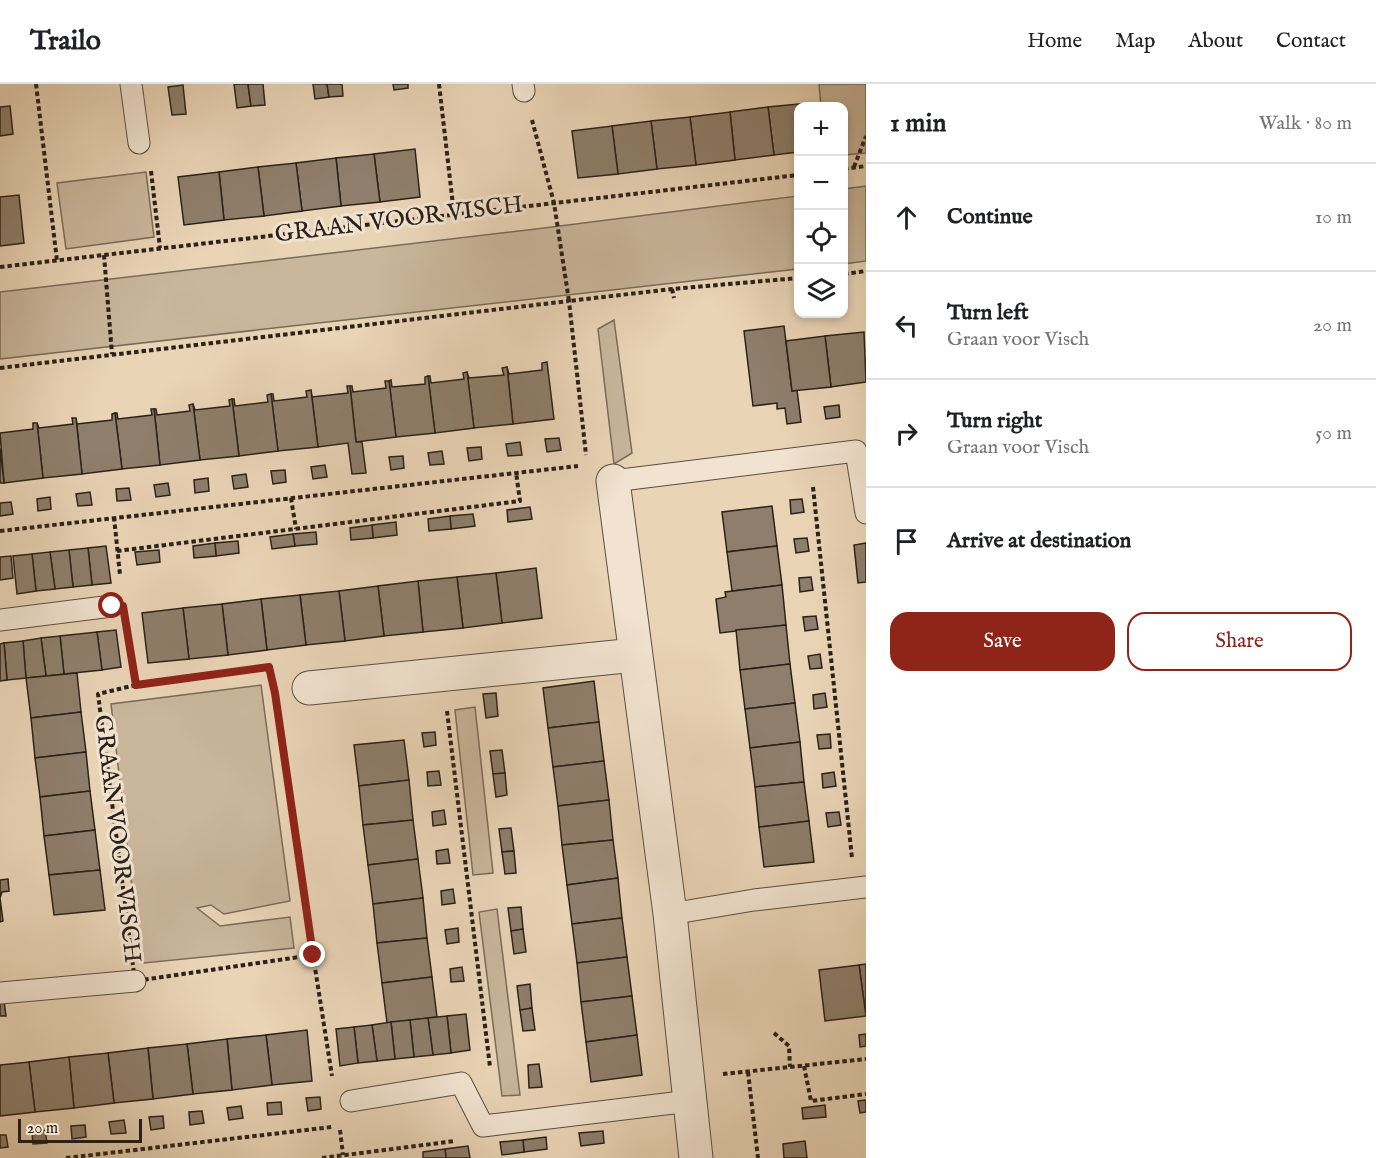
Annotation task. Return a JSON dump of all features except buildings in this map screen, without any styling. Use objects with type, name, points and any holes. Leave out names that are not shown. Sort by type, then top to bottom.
[{"type":"street","points":[[613,481],[670,914],[696,1158]]},
{"type":"street","points":[[309,688],[635,656]]},
{"type":"lane","points":[[131,84],[139,143]]},
{"type":"lane","points":[[613,481],[856,451],[866,513]]},
{"type":"lane","points":[[0,620],[118,606]]},
{"type":"lane","points":[[670,914],[754,900],[861,887]]},
{"type":"lane","name":"GRAAN VOOR VISCH","points":[[0,993],[135,981]]},
{"type":"lane","points":[[351,1101],[461,1083],[490,1125],[688,1090]]},
{"type":"path","points":[[36,84],[57,261]]},
{"type":"path","points":[[439,84],[454,214]]},
{"type":"path","points":[[0,531],[587,465],[569,301],[554,203],[524,87]]},
{"type":"path","points":[[854,167],[866,136]]},
{"type":"path","points":[[139,143],[149,156],[159,248]]},
{"type":"path","points":[[848,168],[866,166]]},
{"type":"path","name":"GRAAN VOOR VISCH","points":[[0,267],[794,175]]},
{"type":"path","points":[[104,255],[112,354]]},
{"type":"path","points":[[848,273],[866,271]]},
{"type":"path","points":[[0,368],[672,289],[794,278]]},
{"type":"path","points":[[672,289],[674,298]]},
{"type":"path","points":[[809,456],[861,887]]},
{"type":"path","points":[[117,551],[520,501],[516,472]]},
{"type":"path","points":[[291,497],[296,530]]},
{"type":"path","points":[[114,517],[118,606],[136,685]]},
{"type":"path","name":"GRAAN VOOR VISCH","points":[[269,667],[275,693],[313,955],[135,981],[98,694],[136,685],[269,667]]},
{"type":"path","points":[[322,1158],[453,1142],[490,1125],[442,675]]},
{"type":"path","points":[[313,955],[336,1103],[351,1101]]},
{"type":"path","points":[[774,1033],[789,1046],[790,1068]]},
{"type":"path","points":[[688,1090],[748,1072],[866,1059]]},
{"type":"path","points":[[804,1066],[811,1101],[866,1094]]},
{"type":"path","points":[[748,1072],[758,1158]]},
{"type":"path","points":[[66,1158],[339,1127]]},
{"type":"path","points":[[126,1151],[127,1158]]},
{"type":"shaded area","points":[[819,84],[866,84],[866,153],[848,155],[848,102],[821,102]]},
{"type":"shaded area","points":[[146,172],[154,237],[66,249],[57,183]]},
{"type":"shaded area","points":[[866,186],[866,261],[848,263],[848,210],[848,188]]},
{"type":"shaded area","points":[[794,197],[794,269],[0,359],[0,292]]},
{"type":"shaded area","points":[[614,320],[632,453],[614,464],[598,329]]},
{"type":"shaded area","points":[[261,685],[290,901],[224,914],[211,905],[197,908],[220,926],[290,917],[294,948],[144,963],[133,896],[111,704]]},
{"type":"shaded area","points":[[475,707],[493,873],[473,875],[455,710]]},
{"type":"shaded area","points":[[497,909],[520,1095],[502,1096],[479,912]]},
{"type":"route","points":[[112,606],[123,606],[136,685],[269,667],[275,693],[313,955]]}]
